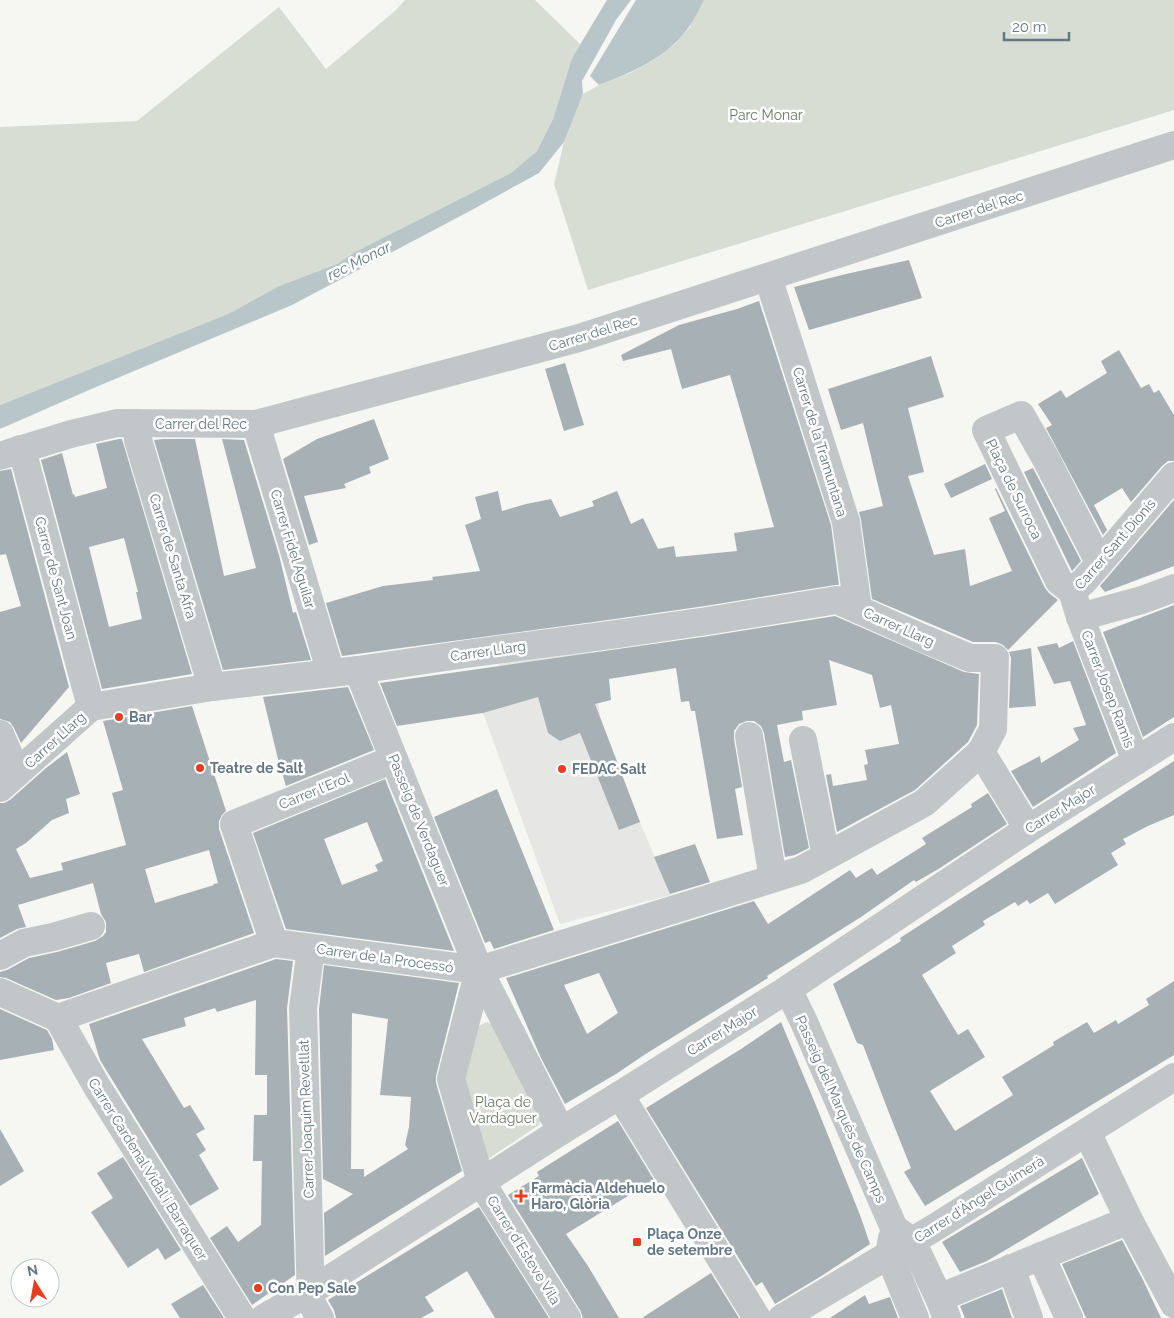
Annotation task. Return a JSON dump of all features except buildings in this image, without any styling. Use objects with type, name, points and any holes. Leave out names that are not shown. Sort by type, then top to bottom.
[{"type":"street","name":"Carrer del Rec","points":[[10,452],[71,434],[117,424],[256,424],[579,338],[1174,145]]},
{"type":"street","name":"Carrer de la Tramuntana","points":[[768,277],[846,522],[858,609]]},
{"type":"street","name":"Plaça de Surroca","points":[[1072,592],[1059,581],[986,430],[1022,415],[1099,562]]},
{"type":"street","name":"Carrer de Santa Afra","points":[[136,423],[138,440],[212,687]]},
{"type":"street","name":"Carrer Fidel Aguilar","points":[[256,424],[331,674]]},
{"type":"street","name":"Carrer de Sant Joan","points":[[10,452],[24,457],[91,707]]},
{"type":"street","name":"Carrer Sant Dionís","points":[[1080,617],[1072,592],[1084,581],[1174,476]]},
{"type":"street","points":[[1080,617],[1142,600],[1174,588]]},
{"type":"street","name":"Carrer Llarg","points":[[9,780],[91,707],[212,687],[331,674],[707,621],[837,600],[970,658],[995,658],[993,729],[981,752]]},
{"type":"street","name":"Carrer Josep Ramis","points":[[1080,617],[1136,761]]},
{"type":"street","name":"Passeig de Verdaguer","points":[[358,670],[478,970],[561,1131]]},
{"type":"street","points":[[0,734],[9,780]]},
{"type":"street","points":[[749,736],[773,878]]},
{"type":"street","name":"Carrer Major","points":[[264,1318],[311,1291],[561,1131],[788,990],[1028,828],[1174,736]]},
{"type":"street","points":[[803,740],[826,856]]},
{"type":"street","points":[[981,752],[1028,828]]},
{"type":"street","name":"Carrer de la Processó","points":[[58,1018],[274,943],[478,970],[801,870],[924,803],[981,752]]},
{"type":"street","name":"Carrer l'Erol","points":[[274,943],[234,824],[394,759]]},
{"type":"street","points":[[0,956],[24,943],[53,938],[91,926]]},
{"type":"street","name":"Carrer Joaquim Revetllat","points":[[311,948],[303,1008],[311,1302],[320,1318]]},
{"type":"street","name":"Carrer d'Esteve Vila","points":[[478,970],[451,1079],[482,1182],[567,1318]]},
{"type":"street","name":"Passeig del Marquès de Camps","points":[[788,990],[903,1235],[943,1308]]},
{"type":"street","points":[[0,992],[58,1018]]},
{"type":"street","name":"Carrer Cardenal Vidal i Barraquer","points":[[58,1018],[96,1085],[242,1318]]},
{"type":"street","name":"Carrer d'Àngel Guimerà","points":[[782,1318],[889,1255],[903,1235],[1087,1132],[1174,1077]]},
{"type":"street","points":[[620,1095],[757,1318]]},
{"type":"street","points":[[1087,1132],[1129,1220],[1174,1304]]},
{"type":"street","points":[[943,1308],[1011,1268],[1129,1220]]},
{"type":"street","points":[[889,1255],[915,1318]]},
{"type":"street","points":[[1041,1256],[1069,1318]]},
{"type":"street","points":[[1011,1268],[1030,1318]]},
{"type":"shaded area","name":"FEDAC Salt","points":[[591,645],[600,716],[640,822],[671,895],[560,924],[483,713],[511,704],[497,658]]},
{"type":"green space","points":[[405,0],[535,0],[580,44],[572,58],[553,119],[537,151],[511,173],[355,252],[337,264],[279,286],[228,314],[0,405],[0,127],[137,121],[279,7],[326,69],[396,10]]},
{"type":"green space","name":"Parc Monar","points":[[704,0],[1174,0],[1174,110],[588,290],[554,184],[564,142],[583,94],[654,60],[675,44],[690,27]]},
{"type":"green space","name":"Plaça de Vardaguer","points":[[487,1022],[498,1027],[543,1117],[539,1125],[485,1161],[462,1080],[470,1031]]},
{"type":"water","name":"rec Monar","points":[[607,0],[631,0],[616,20],[582,81],[583,94],[564,142],[539,173],[292,305],[0,429],[0,405],[228,314],[279,286],[337,264],[355,252],[511,173],[537,151],[553,119],[572,58]]},
{"type":"water","points":[[636,0],[704,0],[689,27],[660,56],[637,69],[599,85],[590,76]]},
{"type":"place","name":"Bar","points":[[119,717]]},
{"type":"place","name":"Teatre de Salt","points":[[200,768]]},
{"type":"place","name":"FEDAC Salt","points":[[562,769]]},
{"type":"place","name":"Farmàcia Aldehuelo Haro, Glòria","points":[[521,1196]]},
{"type":"place","name":"Plaça Onze de setembre","points":[[637,1242]]},
{"type":"place","name":"Con Pep Sale","points":[[258,1288]]}]
